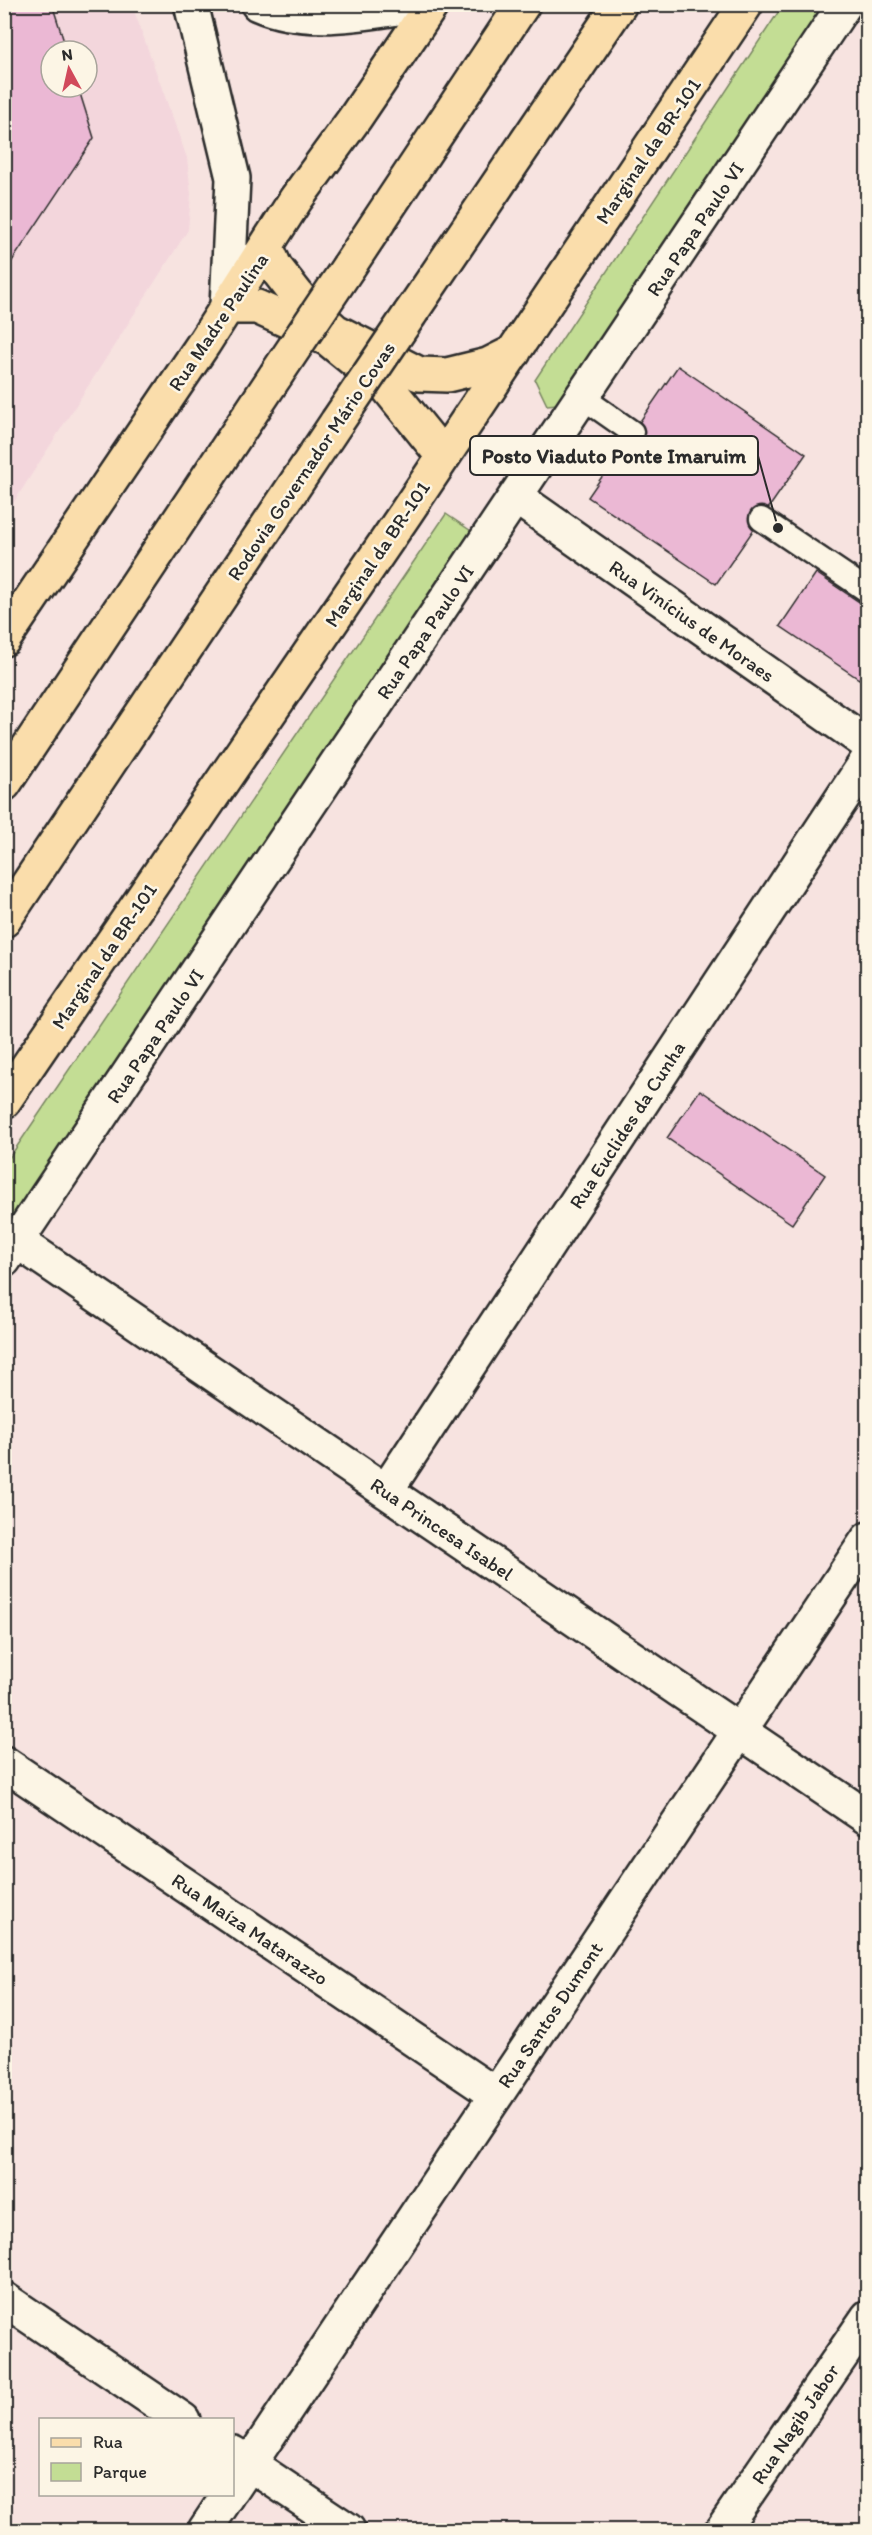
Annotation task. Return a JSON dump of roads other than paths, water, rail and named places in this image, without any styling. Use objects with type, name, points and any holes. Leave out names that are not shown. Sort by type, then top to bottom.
[{"type":"main road","name":"Rua Madre Paulina","points":[[4,639],[267,248],[296,199],[355,118],[432,4]]},
{"type":"main road","points":[[4,784],[523,4]]},
{"type":"main road","name":"Rodovia Governador Mário Covas","points":[[4,920],[620,4]]},
{"type":"main road","name":"Marginal da BR-101","points":[[4,1101],[514,352],[746,4]]},
{"type":"main road","points":[[267,248],[275,267],[300,299],[335,331],[419,374],[447,375],[488,365],[514,352]]},
{"type":"main road","points":[[227,307],[257,307],[328,339],[388,388],[442,456]]},
{"type":"street","points":[[191,4],[233,178],[227,307]]},
{"type":"street","points":[[258,4],[273,11],[313,15],[361,14],[423,4]]},
{"type":"street","name":"Rua Papa Paulo VI","points":[[11,1251],[845,4]]},
{"type":"street","name":"Rua Vinícius de Moraes","points":[[516,497],[867,744]]},
{"type":"street","name":"Rua Euclides da Cunha","points":[[386,1491],[867,759]]},
{"type":"street","name":"Rua Princesa Isabel","points":[[11,1251],[386,1491],[867,1818]]},
{"type":"street","name":"Rua Santos Dumont","points":[[238,2469],[496,2095],[867,1539]]},
{"type":"street","name":"Rua Maíza Matarazzo","points":[[4,1763],[496,2095]]},
{"type":"street","points":[[4,2299],[180,2418]]},
{"type":"street","name":"Rua Nagib Jabor","points":[[722,2530],[867,2317]]},
{"type":"street","points":[[238,2469],[348,2530]]},
{"type":"street","points":[[205,2530],[228,2496]]},
{"type":"lane","points":[[582,398],[633,432]]},
{"type":"lane","points":[[761,519],[867,591]]},
{"type":"place","name":"Posto Viaduto Ponte Imaruim","points":[[778,528]]}]
